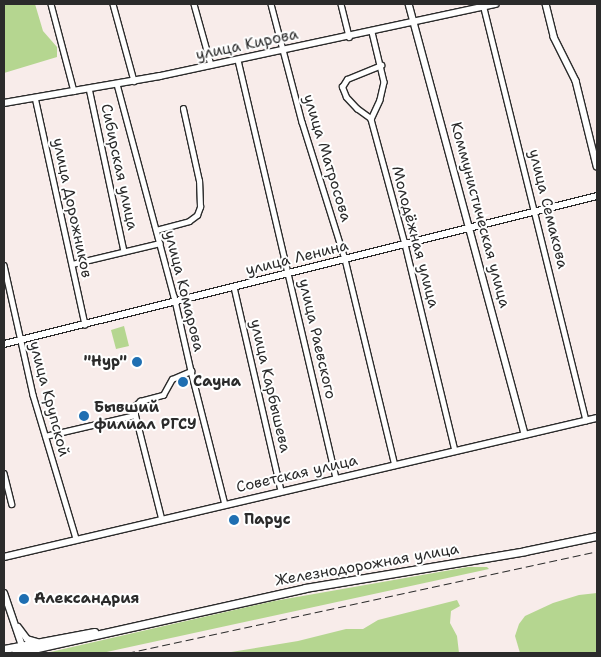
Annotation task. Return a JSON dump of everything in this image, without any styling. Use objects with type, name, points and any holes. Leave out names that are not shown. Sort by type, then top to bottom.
[{"type":"main road","name":"улица Ленина","points":[[4,344],[175,303],[597,196]]},
{"type":"main road","name":"Железнодорожная улица","points":[[22,649],[305,588],[525,551],[597,536]]},
{"type":"main road","points":[[4,593],[22,649]]},
{"type":"main road","points":[[13,618],[27,640],[44,642]]},
{"type":"main road","points":[[4,649],[14,640],[13,618]]},
{"type":"main road","name":"Железнодорожная улица","points":[[22,649],[44,642],[141,624]]},
{"type":"main road","points":[[4,649],[22,649]]},
{"type":"main road","points":[[14,653],[22,649]]},
{"type":"street","points":[[51,4],[74,91]]},
{"type":"street","points":[[113,4],[134,81]]},
{"type":"street","points":[[194,4],[211,65]]},
{"type":"street","name":"улица Матросова","points":[[271,4],[282,51],[345,259],[395,465]]},
{"type":"street","points":[[341,4],[349,37]]},
{"type":"street","name":"Коммунистическая улица","points":[[409,4],[471,227],[525,434]]},
{"type":"street","name":"улица Кирова","points":[[4,103],[134,81],[349,37],[483,5],[495,4]]},
{"type":"street","points":[[546,4],[554,38],[576,81],[597,166]]},
{"type":"street","name":"улица Семакова","points":[[483,5],[536,212],[586,420]]},
{"type":"street","points":[[372,32],[381,65],[383,89],[371,119],[357,109],[346,97],[342,87],[348,79],[381,65]]},
{"type":"street","name":"улица Раевского","points":[[238,60],[336,478]]},
{"type":"street","name":"улица Комарова","points":[[117,84],[160,243],[190,371],[225,504]]},
{"type":"street","name":"Сибирская улица","points":[[89,88],[124,251]]},
{"type":"street","name":"улица Дорожников","points":[[35,97],[85,325]]},
{"type":"street","points":[[156,230],[189,221],[197,215],[200,207],[200,187],[182,109]]},
{"type":"street","name":"Молодёжная улица","points":[[371,119],[405,244],[455,450]]},
{"type":"street","points":[[72,264],[160,243]]},
{"type":"street","name":"улица Крупской","points":[[4,265],[20,340],[45,436],[76,538]]},
{"type":"street","name":"улица Карбышева","points":[[234,288],[281,491]]},
{"type":"street","points":[[162,518],[135,415],[137,404],[163,395],[172,379],[190,371]]},
{"type":"street","points":[[45,436],[135,415]]},
{"type":"street","name":"Советская улица","points":[[4,557],[76,538],[597,418]]},
{"type":"street","points":[[4,473],[12,504]]},
{"type":"green space","points":[[4,4],[35,4],[43,31],[57,47],[57,57],[4,73]]},
{"type":"green space","points":[[124,326],[129,346],[116,349],[111,330]]},
{"type":"green space","points":[[468,567],[487,567],[489,569],[102,653],[46,653],[274,601]]},
{"type":"green space","points":[[597,593],[597,653],[520,653],[515,636],[519,624],[525,616],[553,603],[579,595]]},
{"type":"green space","points":[[457,600],[460,606],[451,611],[450,623],[457,636],[459,653],[225,653],[298,641],[346,629],[363,629],[378,620]]},
{"type":"railway","points":[[127,653],[597,551]]},
{"type":"place","name":"\"Нур\"","points":[[137,362]]},
{"type":"place","name":"Сауна","points":[[183,382]]},
{"type":"place","name":"Бывший филиал РГСУ","points":[[84,416]]},
{"type":"place","name":"Парус","points":[[234,520]]},
{"type":"place","name":"Александрия","points":[[24,599]]}]
